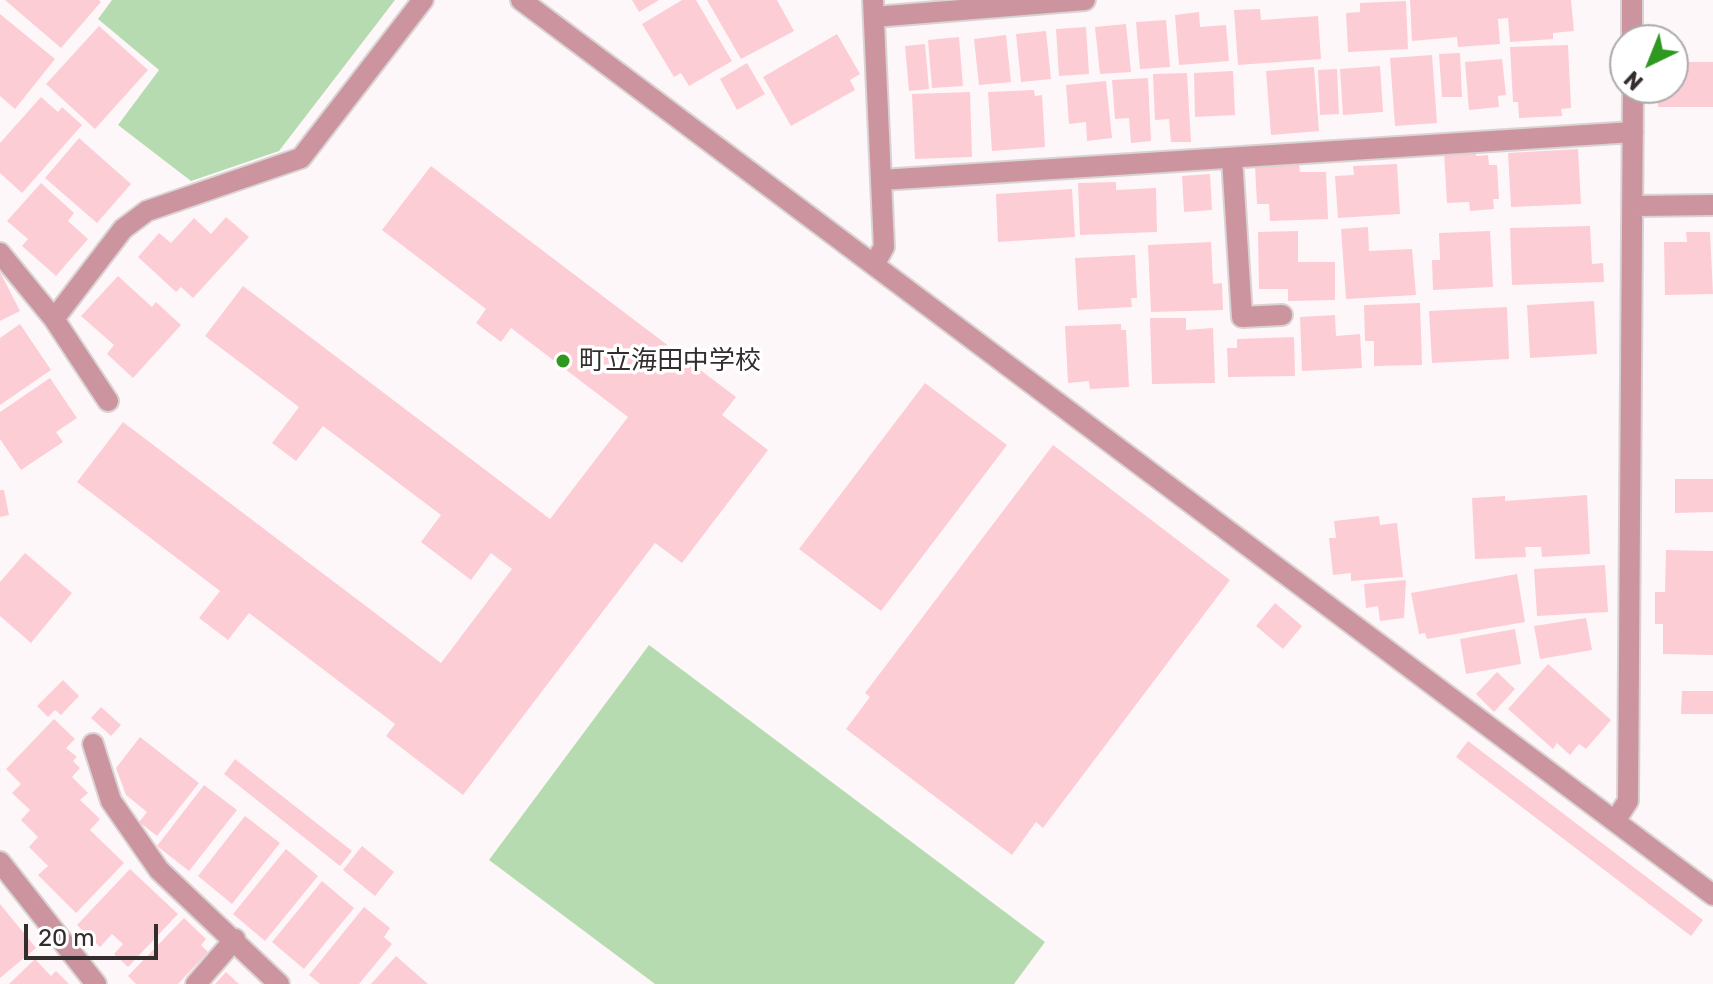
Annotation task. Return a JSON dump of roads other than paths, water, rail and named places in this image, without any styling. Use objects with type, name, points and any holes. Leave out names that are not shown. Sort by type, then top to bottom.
[{"type":"street","points":[[54,319],[123,229],[147,211],[301,158],[423,0]]},
{"type":"street","points":[[521,0],[1713,895]]},
{"type":"street","points":[[875,263],[884,247],[873,9],[1085,0]]},
{"type":"street","points":[[1632,0],[1632,24]]},
{"type":"street","points":[[1615,821],[1628,801],[1635,206],[1633,104]]},
{"type":"street","points":[[881,180],[1633,132]]},
{"type":"street","points":[[1232,158],[1242,317],[1282,315]]},
{"type":"street","points":[[1635,206],[1713,205]]},
{"type":"street","points":[[0,253],[54,319],[108,401]]},
{"type":"street","points":[[93,744],[111,801],[159,870],[279,984]]},
{"type":"street","points":[[0,862],[96,984]]},
{"type":"street","points":[[196,984],[235,939]]},
{"type":"place","name":"町立海田中学校","points":[[563,361]]}]
